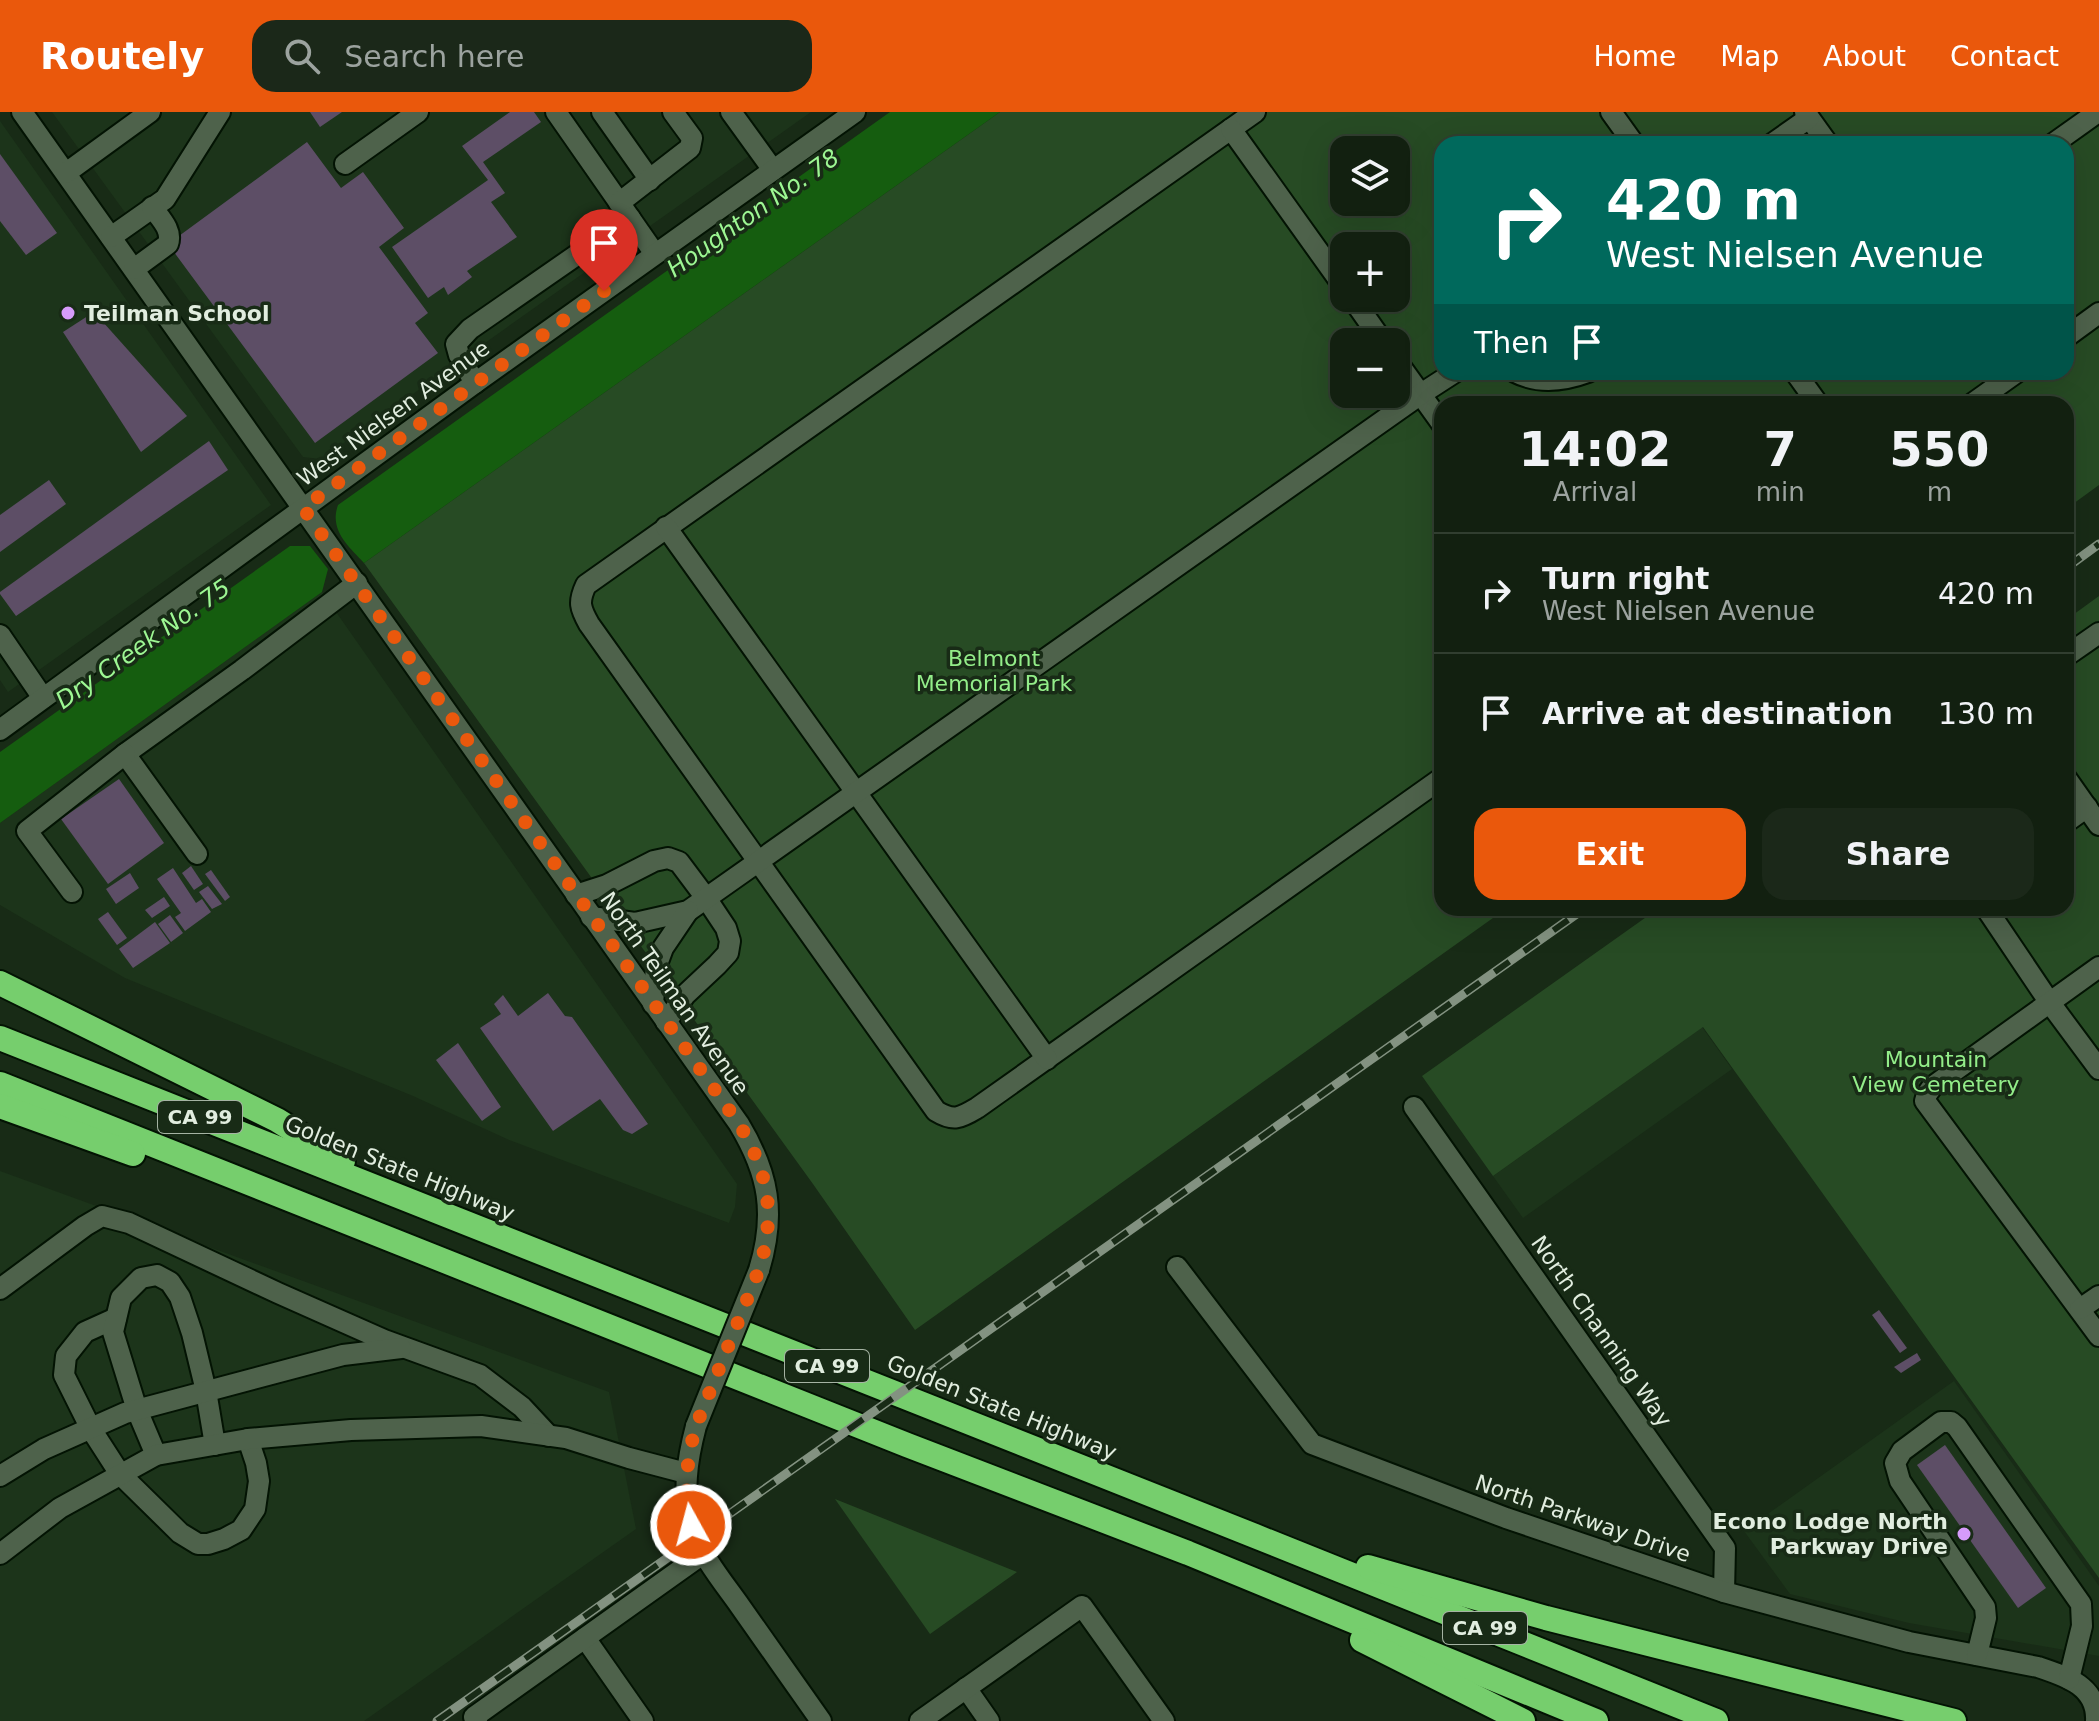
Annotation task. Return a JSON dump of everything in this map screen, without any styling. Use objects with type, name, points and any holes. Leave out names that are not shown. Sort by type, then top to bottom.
[{"type":"highway","points":[[0,983],[277,1120],[399,1195]]},
{"type":"highway","name":"Golden State Highway","points":[[0,1038],[1716,1721]]},
{"type":"highway","name":"CA 99","points":[[0,1084],[907,1445],[1188,1553],[1596,1721]]},
{"type":"highway","points":[[0,1106],[533,1297]]},
{"type":"highway","points":[[1255,1536],[1546,1618],[1954,1721]]},
{"type":"highway","points":[[1188,1553],[1523,1721]]},
{"type":"street","name":"North Teilman Avenue","points":[[22,112],[739,1124],[752,1147],[766,1188],[768,1230],[759,1270],[696,1426],[686,1473],[691,1525],[708,1559],[821,1721]]},
{"type":"street","points":[[66,173],[150,112]]},
{"type":"street","points":[[111,237],[165,199],[220,112]]},
{"type":"street","points":[[345,164],[418,112]]},
{"type":"street","points":[[602,112],[650,180]]},
{"type":"street","points":[[475,383],[459,355],[456,344],[460,338],[624,210],[650,180],[690,148],[692,138],[673,112]]},
{"type":"street","name":"West Nielsen Avenue","points":[[0,730],[475,383],[855,112]]},
{"type":"street","points":[[1255,112],[586,585],[580,597],[582,611],[936,1111],[947,1118],[961,1117],[1047,1059],[1434,784]]},
{"type":"street","points":[[1611,112],[1628,136]]},
{"type":"street","points":[[2064,136],[2098,112]]},
{"type":"street","points":[[733,113],[773,170]]},
{"type":"street","points":[[563,114],[655,254]]},
{"type":"street","points":[[1782,136],[1807,115],[1822,136]]},
{"type":"street","points":[[1231,129],[1330,267]]},
{"type":"street","points":[[134,269],[168,244],[171,237],[152,207]]},
{"type":"street","points":[[2074,331],[2099,313]]},
{"type":"street","points":[[1410,379],[1434,413]]},
{"type":"street","points":[[653,1004],[656,967],[663,948],[688,911],[1443,380]]},
{"type":"street","points":[[1540,380],[1566,380]]},
{"type":"street","points":[[1983,396],[2006,380]]},
{"type":"street","points":[[666,527],[1047,1059]]},
{"type":"street","points":[[72,892],[27,831],[125,754],[357,583]]},
{"type":"street","points":[[2074,650],[2099,633]]},
{"type":"street","points":[[0,635],[43,698]]},
{"type":"street","points":[[125,754],[197,854]]},
{"type":"street","points":[[2074,789],[2099,825]]},
{"type":"street","points":[[2074,816],[2087,807]]},
{"type":"street","points":[[576,895],[607,885],[654,861],[668,858],[679,862],[706,898],[726,928],[730,941],[728,953],[685,995],[666,1022]]},
{"type":"street","points":[[591,917],[635,923],[688,911]]},
{"type":"street","points":[[1991,916],[2099,1069]]},
{"type":"street","points":[[2099,967],[1932,1087],[1925,1101],[2099,1336]]},
{"type":"street","name":"North Channing Way","points":[[1414,1107],[1725,1548],[1724,1592]]},
{"type":"street","points":[[0,1289],[102,1216],[129,1223],[291,1299],[405,1348],[480,1375],[522,1407],[549,1436]]},
{"type":"street","points":[[170,1282],[192,1252]]},
{"type":"street","name":"North Parkway Drive","points":[[1177,1267],[1312,1444],[1506,1518],[1724,1592],[1909,1642],[2038,1667],[2077,1682],[2096,1706],[2096,1721]]},
{"type":"street","points":[[156,1455],[137,1410],[113,1332],[121,1298],[141,1278],[157,1275],[170,1282],[180,1297],[206,1391],[215,1445]]},
{"type":"street","points":[[2080,1309],[2099,1296]]},
{"type":"street","points":[[116,1318],[85,1332],[66,1356],[64,1375],[91,1429],[120,1474],[180,1533],[198,1544],[224,1539],[241,1530],[255,1509],[259,1481],[248,1439]]},
{"type":"street","points":[[0,1476],[44,1449],[125,1413],[343,1355],[405,1348]]},
{"type":"street","points":[[1977,1655],[1986,1618],[1985,1607],[1900,1481],[1895,1463],[1902,1451],[1941,1422],[1951,1422],[1957,1427],[2081,1604],[2082,1626],[2069,1679]]},
{"type":"street","points":[[0,1554],[60,1508],[156,1455],[248,1439],[351,1430],[481,1426],[566,1438],[686,1473]]},
{"type":"street","points":[[477,1721],[474,1717],[585,1638],[708,1559]]},
{"type":"street","points":[[920,1721],[1082,1606],[1164,1721]]},
{"type":"street","points":[[585,1638],[643,1721]]},
{"type":"street","points":[[966,1688],[989,1721]]},
{"type":"shaded area","points":[[52,112],[811,112],[321,459],[303,457]]},
{"type":"shaded area","name":"Teilman School","points":[[0,121],[271,505],[8,692],[0,680]]},
{"type":"shaded area","points":[[322,592],[737,1184],[735,1207],[729,1223],[507,1139],[413,1096],[125,978],[0,905],[0,823]]},
{"type":"shaded area","points":[[1702,1027],[1732,1069],[1523,1218],[1493,1176]]},
{"type":"shaded area","points":[[0,1171],[609,1392],[636,1529],[364,1721],[0,1721]]},
{"type":"shaded area","points":[[1954,1381],[2099,1586],[2099,1656],[1909,1623],[1790,1594],[1744,1531]]},
{"type":"green space","name":"Belmont Memorial Park","points":[[1000,112],[2099,112],[2099,485],[2074,503],[2074,396],[1434,396],[1434,916],[1496,916],[915,1330],[364,563]]},
{"type":"green space","name":"Mountain View Cemetery","points":[[2099,596],[2099,1578],[1703,1027],[1493,1176],[1422,1076],[1648,916],[2074,916],[2074,614]]},
{"type":"green space","points":[[835,1499],[1017,1572],[930,1634]]},
{"type":"water","name":"Houghton No. 78","points":[[890,112],[1000,112],[364,563],[346,544],[336,522],[338,505]]},
{"type":"water","points":[[290,546],[310,546],[328,569],[322,592],[0,823],[0,752]]},
{"type":"building","points":[[310,112],[342,112],[320,127]]},
{"type":"building","points":[[510,112],[534,112],[541,122],[483,162],[505,193],[491,202],[517,237],[467,271],[472,277],[448,295],[444,287],[428,298],[392,247],[488,180],[462,146]]},
{"type":"building","points":[[307,142],[341,188],[363,172],[404,228],[379,247],[428,313],[415,323],[438,353],[315,443],[168,244]]},
{"type":"building","points":[[0,154],[57,233],[26,255],[0,221]]},
{"type":"building","points":[[94,312],[187,416],[141,452],[63,332]]},
{"type":"building","points":[[209,441],[228,470],[16,616],[0,592]]},
{"type":"building","points":[[49,480],[66,504],[0,552],[0,515]]},
{"type":"building","points":[[119,779],[164,843],[108,884],[61,819]]},
{"type":"building","points":[[191,866],[203,884],[194,890],[182,873]]},
{"type":"building","points":[[173,868],[196,903],[202,899],[211,912],[185,931],[175,917],[181,913],[157,879]]},
{"type":"building","points":[[211,870],[230,897],[225,901],[205,874]]},
{"type":"building","points":[[130,873],[139,888],[116,904],[106,889]]},
{"type":"building","points":[[208,886],[222,904],[212,909],[199,892]]},
{"type":"building","points":[[164,897],[170,906],[152,918],[145,910]]},
{"type":"building","points":[[108,912],[127,938],[117,945],[98,919]]},
{"type":"building","points":[[170,915],[183,933],[171,942],[158,924]]},
{"type":"building","points":[[155,922],[170,943],[133,968],[119,949]]},
{"type":"building","points":[[548,993],[565,1016],[572,1017],[648,1124],[632,1134],[623,1130],[600,1099],[553,1131],[480,1028],[501,1014],[494,1004],[503,995],[518,1016]]},
{"type":"building","points":[[458,1043],[501,1107],[482,1121],[436,1060]]},
{"type":"building","points":[[1879,1310],[1907,1348],[1900,1353],[1872,1315]]},
{"type":"building","points":[[1917,1353],[1921,1360],[1901,1373],[1894,1367]]},
{"type":"building","points":[[1945,1445],[2046,1588],[2018,1608],[1917,1465]]},
{"type":"railway","points":[[2074,562],[2099,544]]},
{"type":"railway","points":[[437,1721],[1574,916]]},
{"type":"place","name":"Teilman School","points":[[68,313]]},
{"type":"place","name":"Econo Lodge North Parkway Drive","points":[[1964,1534]]},
{"type":"route","points":[[604,291],[303,508],[739,1124],[761,1168],[769,1209],[765,1252],[691,1442],[686,1473],[691,1525]]},
{"type":"water label","name":"Dry Creek No. 75","points":[[143,644]]}]
